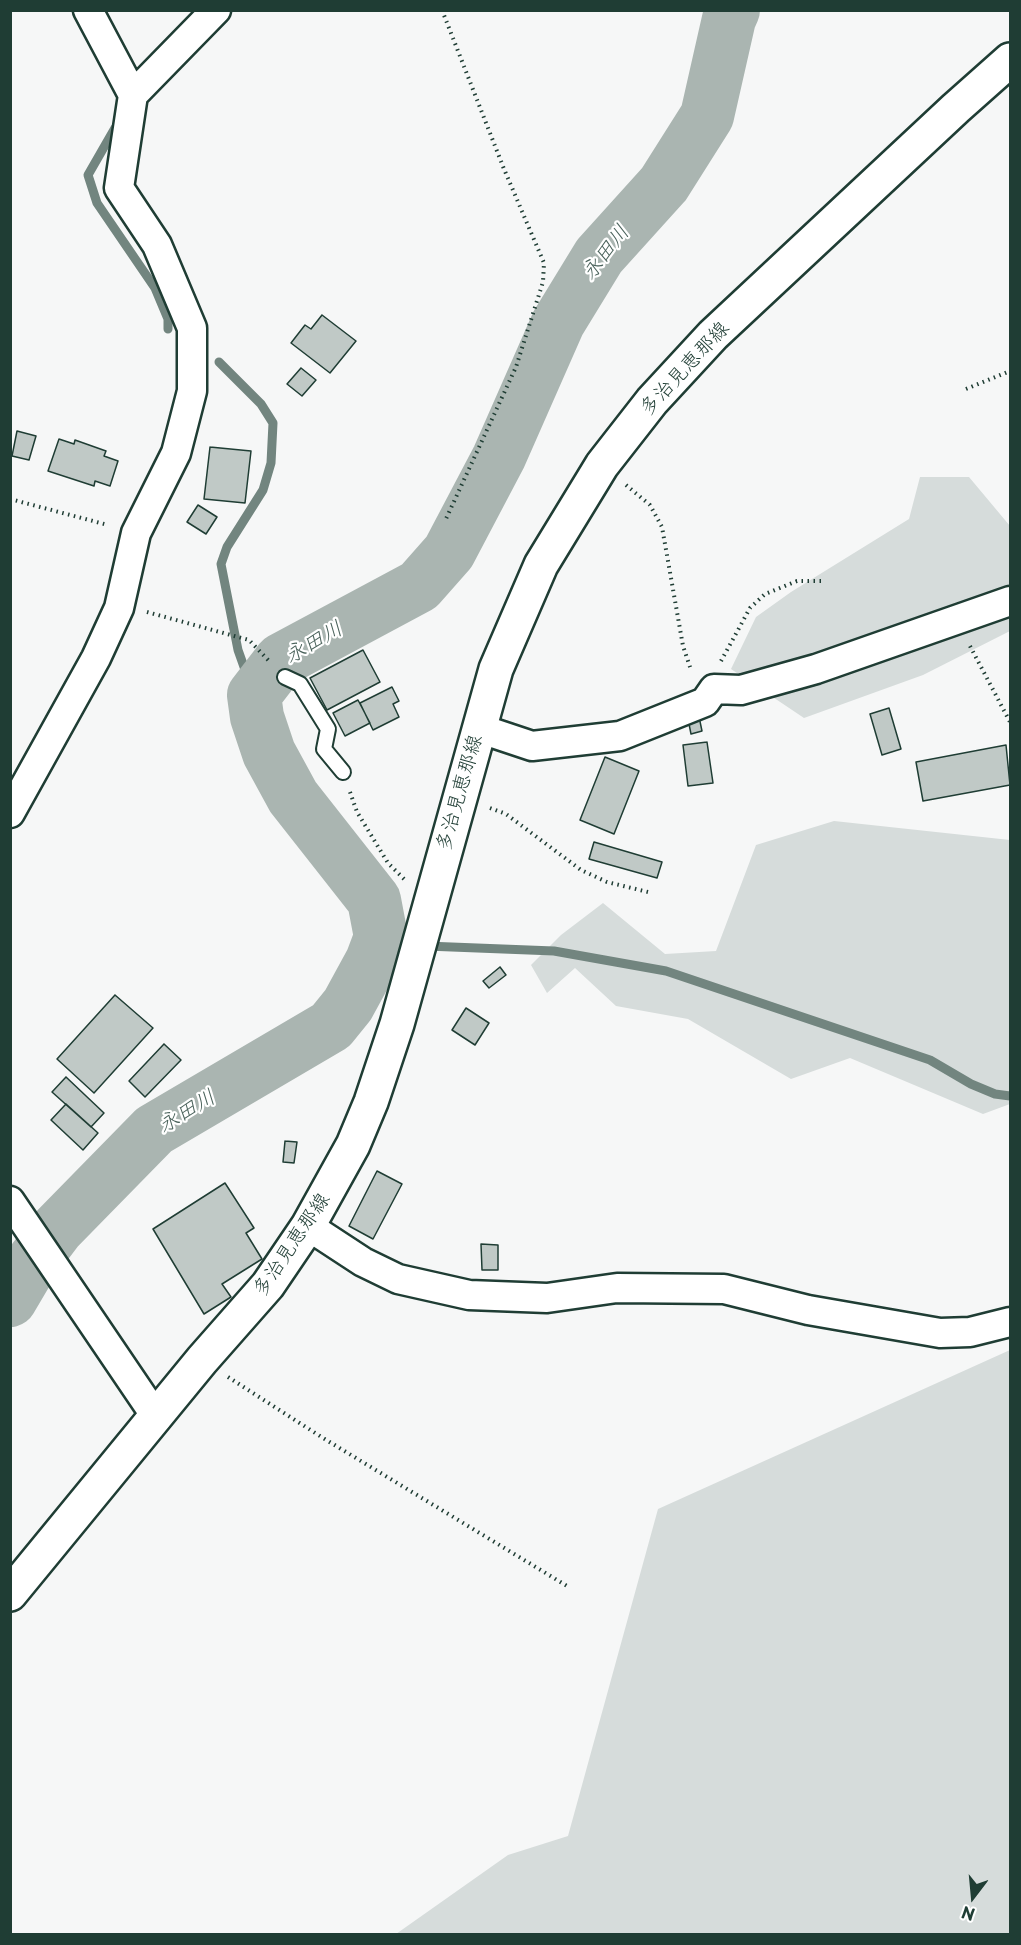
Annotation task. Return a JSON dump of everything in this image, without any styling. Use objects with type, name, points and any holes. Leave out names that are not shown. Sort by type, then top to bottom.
[{"type":"main road","name":"多治見恵那線","points":[[10,1594],[157,1418],[202,1360],[268,1285],[308,1226],[352,1145],[371,1102],[397,1024],[458,797],[496,669],[541,565],[602,465],[652,401],[713,335],[956,108],[1011,60]]},
{"type":"street","points":[[88,10],[133,95]]},
{"type":"street","points":[[10,813],[96,658],[120,603],[136,533],[176,453],[192,391],[192,328],[157,245],[119,188],[133,95],[216,10]]},
{"type":"street","points":[[478,728],[532,746],[620,736],[705,702],[714,689],[741,690],[816,669],[1011,601]]},
{"type":"street","points":[[10,1202],[157,1418]]},
{"type":"street","points":[[308,1226],[363,1262],[398,1279],[469,1295],[547,1298],[617,1288],[724,1289],[808,1310],[940,1333],[970,1332],[1011,1322]]},
{"type":"lane","points":[[285,677],[300,684],[328,729],[324,748],[343,772]]},
{"type":"path","points":[[442,10],[504,169],[544,263],[543,282],[516,367],[445,521]]},
{"type":"path","points":[[966,389],[1011,371]]},
{"type":"path","points":[[602,465],[650,505],[662,527],[683,646],[691,671],[714,689],[722,656],[750,608],[765,594],[778,587],[797,581],[821,581]]},
{"type":"path","points":[[10,499],[136,533]]},
{"type":"path","points":[[120,603],[249,640],[263,655]]},
{"type":"path","points":[[956,621],[1011,722]]},
{"type":"path","points":[[343,772],[357,812],[388,863],[405,881],[433,887]]},
{"type":"path","points":[[458,797],[506,814],[581,870],[607,882],[652,892]]},
{"type":"path","points":[[202,1360],[323,1438],[567,1586]]},
{"type":"shaded area","points":[[920,477],[969,477],[1010,526],[1010,631],[923,675],[804,718],[731,669],[756,617],[791,592],[909,519]]},
{"type":"shaded area","points":[[834,821],[1010,840],[1010,1104],[983,1114],[850,1058],[791,1079],[688,1019],[616,1006],[575,968],[547,993],[531,965],[561,935],[603,903],[665,954],[716,951],[756,845]]},
{"type":"shaded area","points":[[1010,1350],[1010,1934],[396,1934],[508,1855],[568,1836],[658,1509]]},
{"type":"building","points":[[322,315],[356,341],[330,373],[291,343],[305,325],[311,329]]},
{"type":"building","points":[[301,368],[316,380],[302,396],[287,384]]},
{"type":"building","points":[[17,431],[36,436],[29,460],[12,456]]},
{"type":"building","points":[[59,439],[74,444],[75,440],[106,451],[104,456],[118,461],[110,486],[95,481],[94,486],[48,471]]},
{"type":"building","points":[[210,447],[251,451],[245,503],[204,499]]},
{"type":"building","points":[[198,505],[217,517],[206,534],[187,522]]},
{"type":"building","points":[[363,650],[380,682],[327,710],[310,678]]},
{"type":"building","points":[[392,687],[399,701],[393,704],[399,717],[373,730],[360,703]]},
{"type":"building","points":[[358,700],[370,723],[345,736],[333,713]]},
{"type":"building","points":[[889,708],[901,749],[882,755],[870,714]]},
{"type":"building","points":[[698,712],[702,731],[691,734],[687,714]]},
{"type":"building","points":[[707,742],[713,783],[688,786],[683,745]]},
{"type":"building","points":[[1006,745],[1010,785],[923,801],[916,762]]},
{"type":"building","points":[[605,757],[639,771],[614,834],[580,820]]},
{"type":"building","points":[[594,842],[662,862],[657,878],[589,859]]},
{"type":"building","points":[[500,967],[506,975],[489,988],[483,981]]},
{"type":"building","points":[[115,995],[153,1028],[94,1093],[57,1059]]},
{"type":"building","points":[[466,1008],[489,1023],[475,1045],[452,1030]]},
{"type":"building","points":[[164,1044],[181,1060],[145,1097],[129,1081]]},
{"type":"building","points":[[66,1077],[104,1113],[91,1127],[52,1092]]},
{"type":"building","points":[[66,1104],[98,1133],[83,1150],[51,1120]]},
{"type":"building","points":[[285,1141],[297,1142],[294,1163],[283,1162]]},
{"type":"building","points":[[377,1171],[402,1184],[373,1239],[349,1226]]},
{"type":"building","points":[[225,1183],[254,1228],[246,1233],[262,1259],[222,1284],[231,1297],[204,1314],[153,1229]]},
{"type":"building","points":[[481,1244],[498,1245],[498,1270],[482,1270]]},
{"type":"waterway","name":"永田川","points":[[10,1300],[33,1261],[58,1228],[154,1130],[331,1026],[348,1005],[372,961],[381,937],[374,900],[293,797],[269,753],[257,717],[254,695],[281,660],[419,586],[449,552],[499,457],[558,323],[599,256],[664,184],[707,116],[733,10]]},
{"type":"waterway","points":[[115,128],[88,175],[97,203],[155,288],[168,319],[168,329]]},
{"type":"waterway","points":[[219,362],[261,404],[273,423],[271,463],[263,490],[227,547],[221,564],[238,650],[254,695]]},
{"type":"waterway","points":[[378,944],[412,945]]},
{"type":"waterway","points":[[426,946],[554,951],[666,971],[930,1060],[971,1084],[995,1094],[1010,1096]]}]
